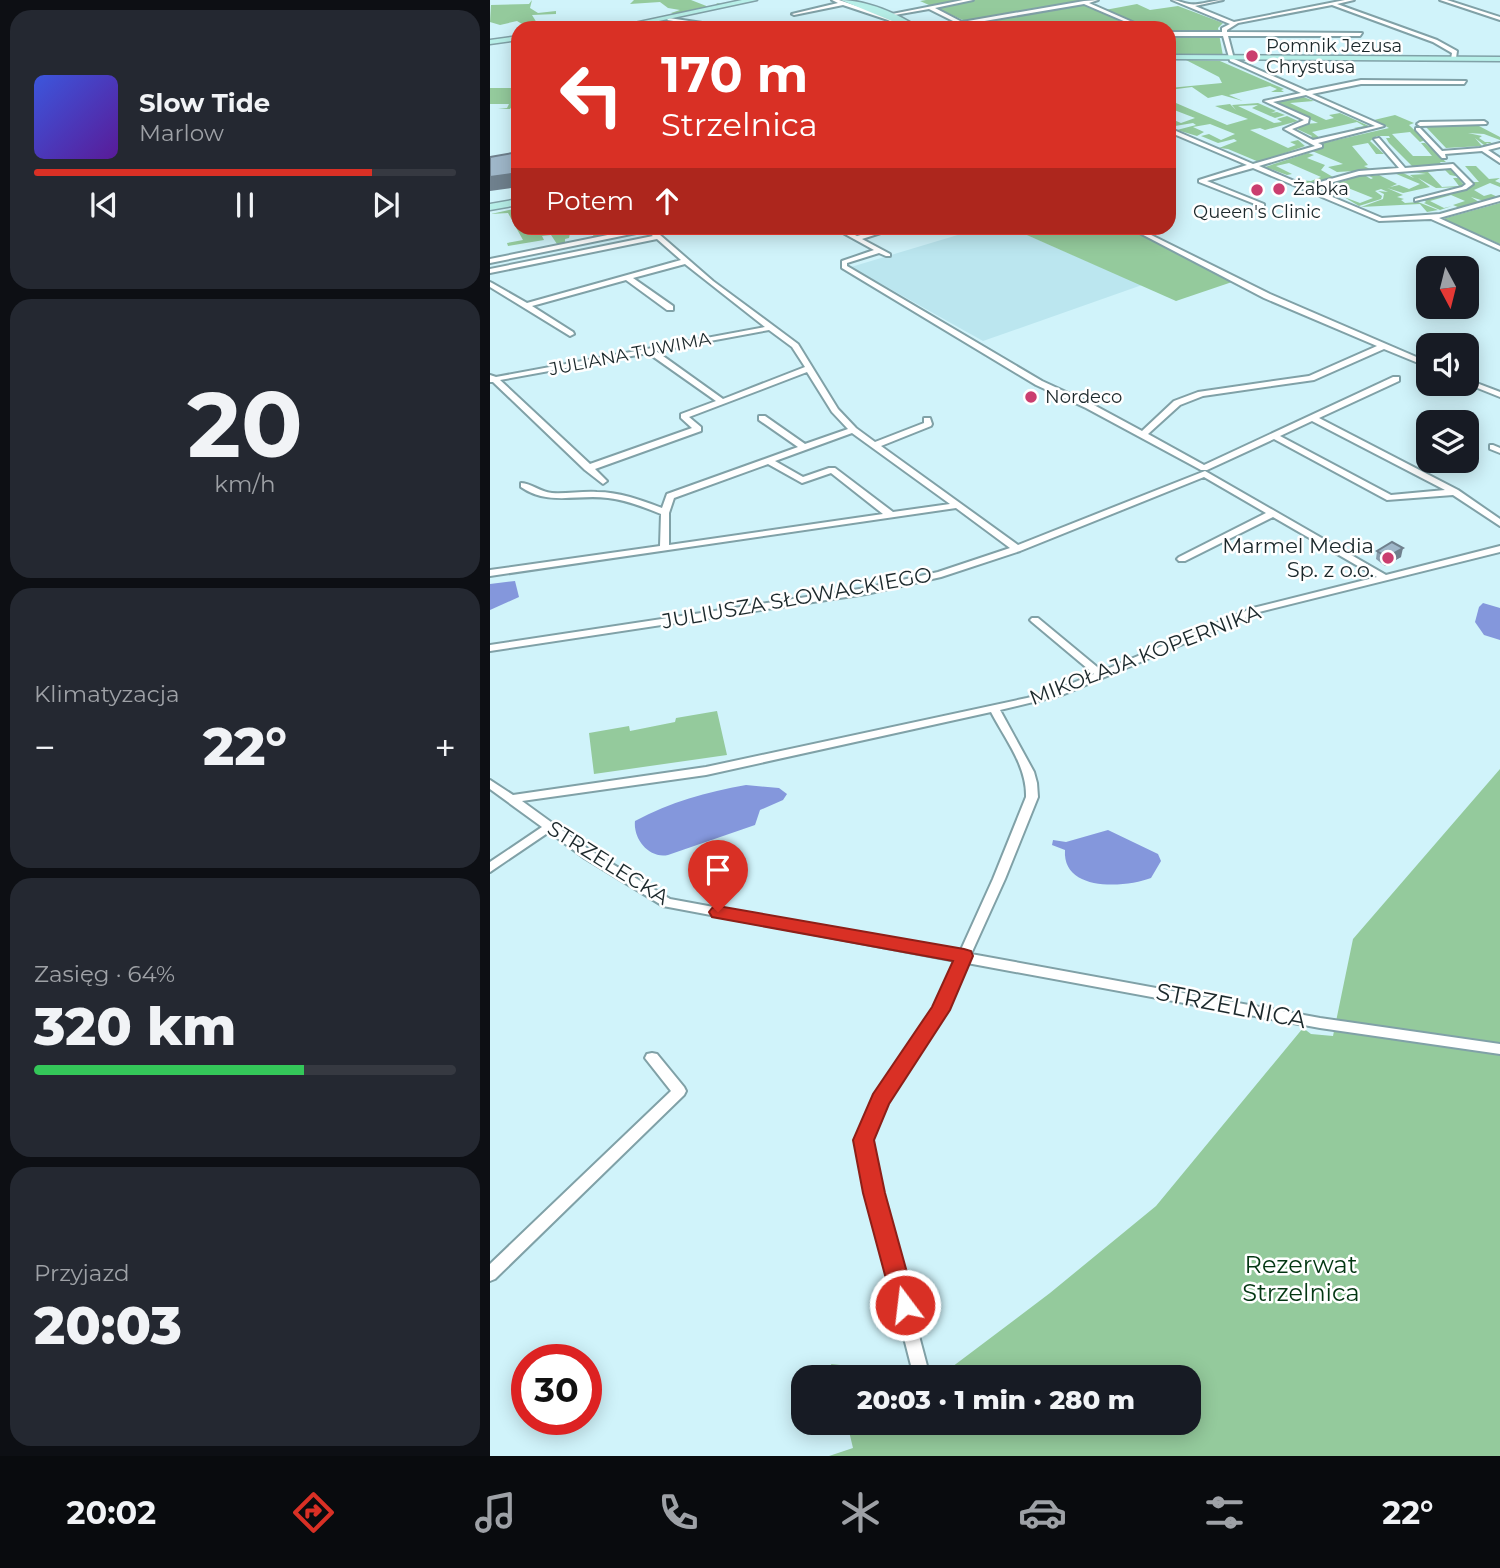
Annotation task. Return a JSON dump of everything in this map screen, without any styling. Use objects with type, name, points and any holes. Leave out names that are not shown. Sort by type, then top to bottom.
[{"type":"street","points":[[657,21],[752,0]]},
{"type":"street","points":[[834,0],[889,15],[898,21]]},
{"type":"street","points":[[889,15],[971,0]]},
{"type":"street","points":[[973,21],[1096,0]]},
{"type":"street","points":[[1174,0],[1233,23]]},
{"type":"street","points":[[1189,6],[1221,0]]},
{"type":"street","points":[[1321,0],[1436,41],[1452,54]]},
{"type":"street","points":[[1313,142],[1381,126],[1231,58],[1224,27],[1352,0]]},
{"type":"street","points":[[1442,0],[1500,19]]},
{"type":"street","points":[[794,14],[844,1],[894,21]]},
{"type":"street","points":[[1084,2],[1128,21]]},
{"type":"street","points":[[929,8],[957,21]]},
{"type":"street","points":[[669,19],[682,21]]},
{"type":"street","points":[[1176,34],[1360,34]]},
{"type":"street","points":[[490,41],[511,39]]},
{"type":"street","points":[[1176,57],[1452,54],[1500,59]]},
{"type":"street","points":[[1262,205],[1201,181],[1320,146],[1287,129],[1306,122],[1307,119],[1267,102],[1368,82],[1464,82]]},
{"type":"street","points":[[1417,200],[1469,184],[1419,126],[1484,124]]},
{"type":"street","points":[[1176,133],[1381,220],[1431,217],[1500,199]]},
{"type":"street","points":[[1377,139],[1404,170]]},
{"type":"street","points":[[1440,153],[1500,145]]},
{"type":"street","points":[[1483,149],[1500,161]]},
{"type":"street","points":[[1306,188],[1350,174],[1453,166]]},
{"type":"street","points":[[490,207],[511,203]]},
{"type":"street","points":[[1431,217],[1500,248]]},
{"type":"street","points":[[490,261],[614,235]]},
{"type":"street","points":[[657,235],[769,328],[795,346],[835,410],[853,430],[1017,549]]},
{"type":"street","points":[[850,235],[888,256]]},
{"type":"street","points":[[856,238],[866,235]]},
{"type":"street","points":[[1147,235],[1267,296],[1416,360]]},
{"type":"street","points":[[490,271],[659,237]]},
{"type":"street","points":[[879,251],[844,262],[844,267],[1051,389],[1142,435],[1385,578]]},
{"type":"street","points":[[526,305],[687,261]]},
{"type":"street","points":[[627,277],[670,308]]},
{"type":"street","points":[[490,284],[570,334]]},
{"type":"street","name":"JULIANA TUWIMA","points":[[492,378],[769,328]]},
{"type":"street","points":[[1142,435],[1177,403],[1201,394],[1311,378],[1381,347]]},
{"type":"street","points":[[650,351],[722,401]]},
{"type":"street","points":[[588,468],[698,429],[684,416],[810,368]]},
{"type":"street","points":[[492,378],[603,481]]},
{"type":"street","name":"JULIUSZA SŁOWACKIEGO","points":[[490,648],[866,591],[941,574],[1017,549],[1204,471],[1396,379]]},
{"type":"street","points":[[1479,386],[1500,395]]},
{"type":"street","points":[[762,418],[805,448]]},
{"type":"street","points":[[1313,418],[1455,492],[1500,523]]},
{"type":"street","points":[[874,446],[928,424],[927,420]]},
{"type":"street","points":[[664,549],[665,513],[670,496],[853,430]]},
{"type":"street","points":[[1275,436],[1390,498],[1455,492]]},
{"type":"street","points":[[769,461],[802,480],[832,470],[892,516]]},
{"type":"street","points":[[524,485],[532,493],[554,496],[592,493],[610,495],[665,513]]},
{"type":"street","points":[[490,573],[955,506]]},
{"type":"street","points":[[1182,559],[1273,513]]},
{"type":"street","name":"MIKOŁAJA KOPERNIKA","points":[[513,799],[706,772],[994,709],[1058,692],[1256,610],[1500,549]]},
{"type":"street","points":[[1035,620],[1101,674]]},
{"type":"street","points":[[919,1365],[863,1140],[880,1100],[940,1010],[1032,797],[1029,772],[994,709]]},
{"type":"street","name":"STRZELECKA","points":[[490,784],[548,828],[667,903],[821,931]]},
{"type":"street","points":[[490,868],[548,828]]},
{"type":"street","name":"STRZELNICA","points":[[821,931],[1320,1023],[1500,1049]]},
{"type":"street","points":[[490,1274],[679,1091],[652,1058]]},
{"type":"shaded area","points":[[958,235],[1027,235],[1142,285],[983,341],[851,267]]},
{"type":"green space","points":[[532,0],[530,8],[538,13],[556,11],[556,14],[532,15],[536,21],[511,21],[500,25],[490,22],[491,5],[529,4]]},
{"type":"green space","points":[[634,0],[691,0],[709,7],[716,6],[675,15],[671,13],[680,10],[668,8],[660,2],[630,4]]},
{"type":"green space","points":[[1077,0],[1105,10],[1137,4],[1150,10],[1178,6],[1223,23],[1218,28],[1223,56],[1176,56],[1176,21],[965,21],[920,1]]},
{"type":"green space","points":[[1186,60],[1220,61],[1284,89],[1281,90],[1284,92],[1271,92],[1277,89],[1270,86],[1229,95],[1243,101],[1222,95],[1208,98],[1192,87],[1176,89],[1222,83],[1219,77]]},
{"type":"green space","points":[[490,88],[511,88],[510,109],[498,109],[507,108],[509,104],[490,104]]},
{"type":"green space","points":[[1301,96],[1314,101],[1290,103],[1326,120],[1334,118],[1329,115],[1340,113],[1369,126],[1354,128],[1364,126],[1357,122],[1312,132],[1320,138],[1310,138],[1312,136],[1297,129],[1304,124],[1318,123],[1275,103]]},
{"type":"green space","points":[[1176,103],[1227,125],[1248,119],[1215,106],[1230,104],[1236,110],[1232,105],[1258,103],[1276,111],[1271,113],[1285,115],[1275,118],[1252,108],[1258,105],[1238,106],[1274,123],[1282,122],[1277,119],[1287,116],[1298,121],[1265,130],[1250,130],[1288,148],[1296,145],[1290,142],[1298,140],[1305,146],[1259,162],[1219,148],[1237,141],[1234,139],[1218,143],[1201,136],[1209,134],[1221,140],[1235,134],[1210,124],[1193,127],[1204,132],[1197,136],[1177,130],[1196,125],[1193,123],[1176,126],[1176,121],[1181,123],[1195,118],[1176,111]]},
{"type":"green space","points":[[1395,115],[1414,123],[1409,125],[1425,140],[1420,142],[1410,132],[1392,134],[1413,156],[1432,156],[1421,143],[1425,143],[1446,162],[1440,162],[1442,165],[1448,164],[1444,166],[1413,167],[1389,143],[1386,138],[1390,138],[1389,136],[1377,136],[1370,141],[1384,154],[1376,154],[1368,143],[1352,146],[1368,165],[1364,166],[1372,170],[1337,172],[1328,167],[1343,164],[1312,151],[1323,148],[1321,143],[1324,141],[1389,128],[1374,120]]},
{"type":"green space","points":[[1479,126],[1500,137],[1500,140],[1484,134],[1468,133],[1482,136],[1479,138],[1493,144],[1484,145],[1475,138],[1482,146],[1446,148],[1426,127]]},
{"type":"green space","points":[[1308,153],[1314,155],[1307,158],[1325,165],[1321,170],[1333,177],[1309,184],[1298,180],[1311,181],[1321,177],[1289,163],[1276,166],[1292,174],[1287,175],[1265,167]]},
{"type":"green space","points":[[1465,166],[1476,166],[1489,179],[1500,178],[1495,181],[1500,183],[1500,187],[1490,183],[1474,190],[1484,196],[1491,194],[1498,197],[1484,201],[1471,197],[1479,202],[1460,208],[1453,205],[1465,201],[1451,195],[1430,201],[1444,208],[1452,206],[1440,210],[1424,203],[1424,200],[1467,189],[1472,182],[1479,182]]},
{"type":"green space","points":[[1449,168],[1460,177],[1450,175],[1445,170],[1428,172],[1442,187],[1459,186],[1453,178],[1458,178],[1464,185],[1462,187],[1436,188],[1418,178],[1430,187],[1403,193],[1387,188],[1403,195],[1397,197],[1404,199],[1401,200],[1405,203],[1418,202],[1438,210],[1427,212],[1420,204],[1361,207],[1383,199],[1384,194],[1378,191],[1388,192],[1381,189],[1375,191],[1382,196],[1381,199],[1359,206],[1344,197],[1360,203],[1373,198],[1338,184],[1324,187],[1342,195],[1338,197],[1315,186],[1345,181],[1355,175],[1374,173],[1366,176],[1371,179],[1373,178],[1369,176],[1379,175],[1397,184],[1390,187],[1399,185],[1409,189],[1420,184],[1394,173],[1403,173],[1414,178],[1410,175],[1426,174],[1412,172],[1415,170]]},
{"type":"green space","points":[[1500,203],[1500,244],[1442,219]]},
{"type":"green space","points":[[511,210],[511,218],[508,213],[491,214]]},
{"type":"green space","points":[[520,235],[551,235],[542,236],[544,240],[508,246],[507,243],[523,240]]},
{"type":"green space","points":[[551,235],[570,235],[565,239],[565,246],[559,247]]},
{"type":"green space","points":[[1027,235],[1141,235],[1232,282],[1176,301]]},
{"type":"green space","points":[[717,711],[727,755],[594,774],[589,733],[629,726],[630,731],[675,722],[676,718]]},
{"type":"green space","name":"Rezerwat Strzelnica","points":[[1500,769],[1500,1456],[829,1456],[853,1448],[850,1435],[1201,1435],[1201,1365],[955,1365],[1050,1293],[1156,1206],[1303,1028],[1311,1034],[1333,1036],[1353,939]]},
{"type":"water","points":[[515,581],[519,597],[490,610],[490,584]]},
{"type":"water","points":[[1483,603],[1500,608],[1500,640],[1484,635],[1475,622],[1479,607]]},
{"type":"water","points":[[746,785],[779,788],[787,794],[783,800],[760,810],[755,825],[668,855],[649,851],[640,841],[635,821],[689,798]]},
{"type":"water","points":[[1108,830],[1158,854],[1161,861],[1151,878],[1112,885],[1084,880],[1074,874],[1067,864],[1065,850],[1052,845],[1053,840],[1066,842]]},
{"type":"building","points":[[511,153],[511,174],[490,177],[490,157]]},
{"type":"building","points":[[1392,542],[1403,548],[1387,557],[1377,551]]},
{"type":"place","name":"Pomnik Jezusa Chrystusa","points":[[1252,56]]},
{"type":"place","name":"Żabka","points":[[1279,189]]},
{"type":"place","name":"Queen's Clinic","points":[[1257,190]]},
{"type":"place","name":"Nordeco","points":[[1031,397]]},
{"type":"place","name":"Marmel Media Sp. z o.o.","points":[[1388,558]]},
{"type":"route","points":[[718,912],[964,956],[940,1010],[880,1100],[863,1140],[874,1193],[905,1305]]}]
